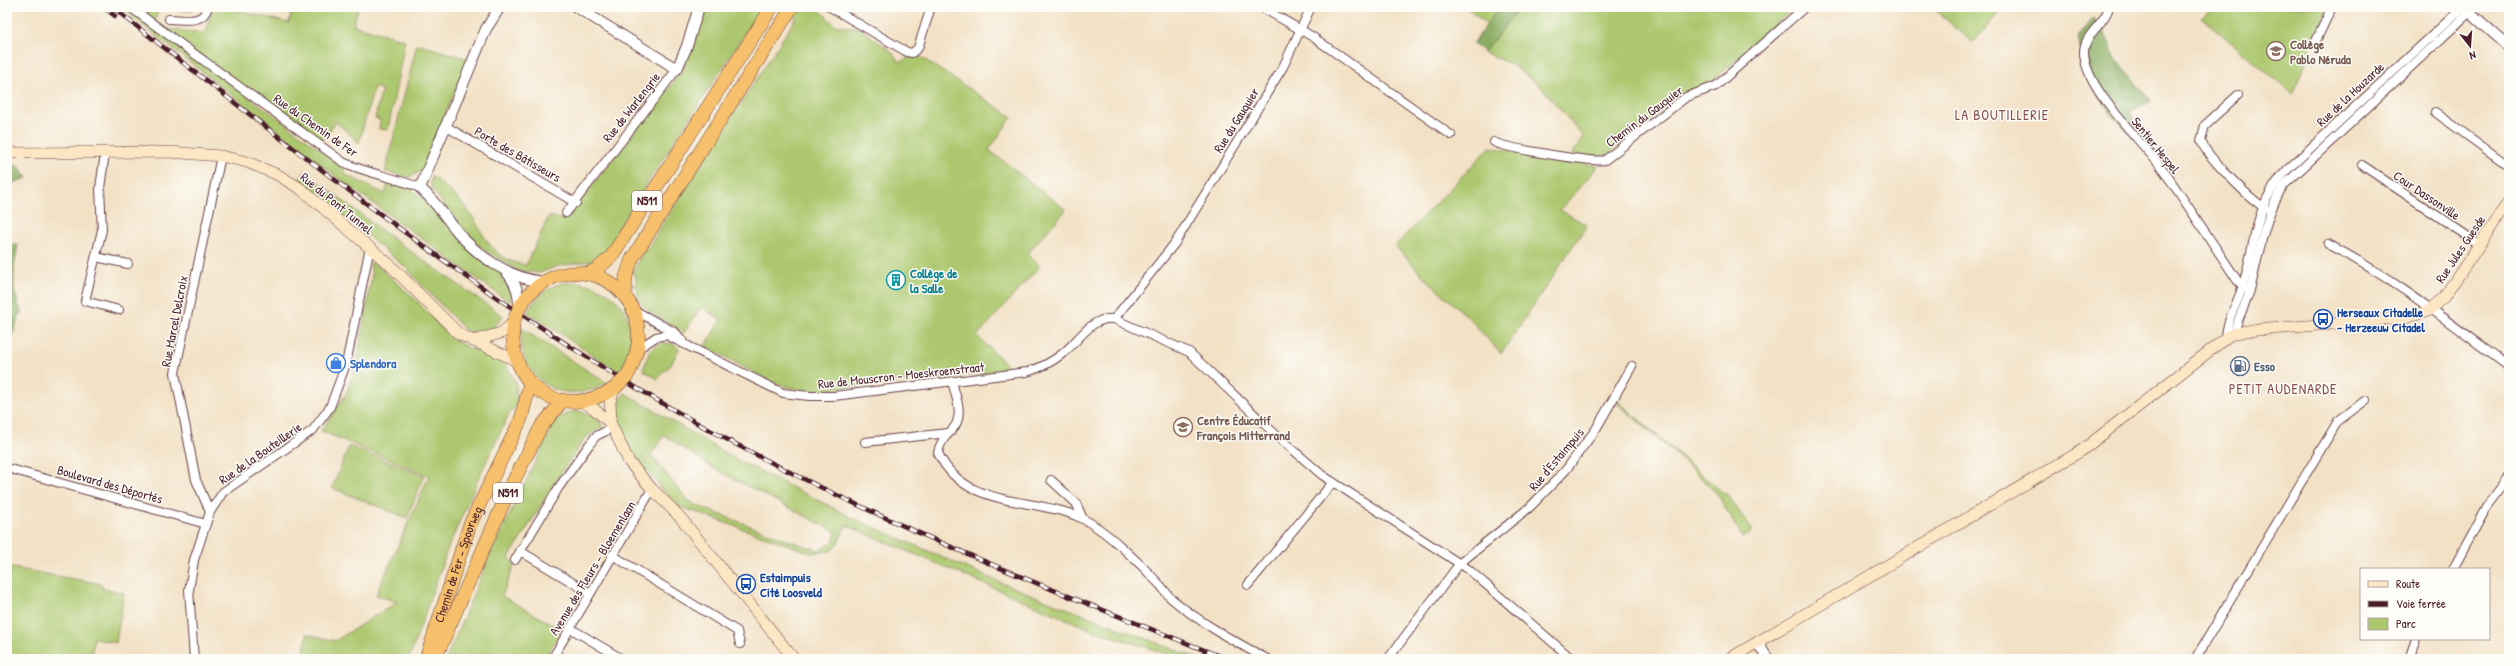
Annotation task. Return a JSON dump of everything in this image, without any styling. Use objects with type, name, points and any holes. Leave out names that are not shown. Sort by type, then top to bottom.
[{"type":"highway","name":"N511","points":[[587,274],[597,269],[611,257],[772,7]]},
{"type":"highway","name":"N511","points":[[626,297],[626,276],[632,259],[792,7]]},
{"type":"highway","points":[[587,274],[608,282],[626,297],[634,310],[639,329],[639,348],[635,362],[627,376],[615,388],[598,398],[582,401],[563,400],[546,394],[530,383],[515,360],[511,342],[513,323],[519,308],[530,291],[543,282],[557,276],[587,274]]},
{"type":"highway","name":"Chemin de Fer - Spoorweg","points":[[426,659],[470,524],[521,419],[530,383]]},
{"type":"highway","name":"Chemin de Fer - Spoorweg","points":[[435,659],[463,593],[541,427],[563,400]]},
{"type":"main road","name":"Rue du Pont Tunnel","points":[[7,153],[169,152],[221,156],[253,165],[278,175],[296,186],[370,247],[424,297],[459,334],[515,360]]},
{"type":"main road","name":"Rue Jules Guesde","points":[[2431,310],[2444,297],[2509,201]]},
{"type":"main road","points":[[1729,659],[2081,451],[2230,336],[2401,319],[2419,315],[2431,310]]},
{"type":"main road","points":[[473,341],[501,333],[513,323]]},
{"type":"main road","points":[[612,426],[610,401],[615,388]]},
{"type":"main road","points":[[582,401],[601,414],[612,426],[629,462],[652,489],[680,517],[794,659]]},
{"type":"street","name":"Rue du Chemin de Fer","points":[[130,7],[343,162],[360,170],[401,180],[420,188],[432,198],[456,230],[478,252],[504,270],[532,280],[543,282]]},
{"type":"street","points":[[168,18],[196,20],[206,13],[208,7]]},
{"type":"street","points":[[420,188],[447,127],[486,29],[500,7]]},
{"type":"street","points":[[576,7],[677,69]]},
{"type":"street","name":"Rue de Warlengrie","points":[[566,213],[576,203],[677,69],[687,46],[699,7]]},
{"type":"street","points":[[830,7],[907,52],[912,53],[918,48],[931,7]]},
{"type":"street","points":[[1261,7],[1301,30],[1451,135]]},
{"type":"street","name":"Rue du Gauquier","points":[[1114,319],[1175,243],[1283,67],[1311,7]]},
{"type":"street","name":"Chemin du Gauquier","points":[[1494,142],[1569,158],[1594,161],[1605,160],[1686,97],[1705,92],[1720,82],[1805,7]]},
{"type":"street","name":"Sentier Hespel","points":[[2109,7],[2104,17],[2086,41],[2084,51],[2087,68],[2113,110],[2161,168],[2246,288]]},
{"type":"street","points":[[2315,43],[2332,7]]},
{"type":"street","points":[[2468,8],[2509,38]]},
{"type":"street","points":[[2468,8],[2509,47]]},
{"type":"street","name":"Rue de la Houzarde","points":[[2246,288],[2262,206],[2271,188],[2287,170],[2468,8]]},
{"type":"street","name":"Rue de la Houzarde","points":[[2246,288],[2271,212],[2280,192],[2292,176],[2468,8]]},
{"type":"street","points":[[2238,95],[2205,125],[2201,141],[2207,150],[2249,196],[2271,212]]},
{"type":"street","points":[[2435,112],[2509,166]]},
{"type":"street","name":"Porte des Bâtisseurs","points":[[447,127],[576,203]]},
{"type":"street","points":[[105,153],[100,188],[102,230],[85,301],[119,310]]},
{"type":"street","name":"Rue Marcel Delcroix","points":[[210,512],[196,480],[175,373],[221,156]]},
{"type":"street","name":"Cour Dassonville","points":[[2362,165],[2479,244]]},
{"type":"street","points":[[2328,244],[2347,254],[2431,310],[2509,367]]},
{"type":"street","name":"Rue de la Bouteillerie","points":[[194,659],[189,590],[194,560],[210,512],[223,492],[313,430],[330,407],[346,364],[370,247]]},
{"type":"street","points":[[96,257],[128,264]]},
{"type":"street","name":"Rue du Chemin de Fer","points":[[504,270],[517,288],[519,308]]},
{"type":"street","points":[[2230,336],[2246,288]]},
{"type":"street","name":"Rue de Mouscron - Moeskroenstraat","points":[[634,310],[676,333],[683,342]]},
{"type":"street","name":"Rue de Mouscron - Moeskroenstraat","points":[[639,348],[656,337],[666,335],[683,342],[783,393],[829,396],[952,382],[1034,370],[1064,353],[1095,323],[1104,319],[1114,319]]},
{"type":"street","points":[[1114,319],[1189,352],[1290,448],[1332,482],[1460,563],[1496,592],[1572,659]]},
{"type":"street","name":"Rue d'Estaimpuis","points":[[1388,659],[1460,563],[1525,511],[1554,484],[1596,429],[1632,366]]},
{"type":"street","points":[[952,382],[959,410],[958,421],[941,441],[938,453],[944,464],[965,486],[999,499],[1070,514],[1083,519],[1104,534],[1132,558],[1161,585],[1170,598],[1218,630],[1267,659]]},
{"type":"street","points":[[2195,659],[2338,420],[2366,400]]},
{"type":"street","points":[[515,560],[559,487],[589,445],[596,436],[612,426]]},
{"type":"street","points":[[865,442],[948,433]]},
{"type":"street","name":"Boulevard des Déportés","points":[[7,468],[206,524]]},
{"type":"street","points":[[2454,568],[2489,503],[2509,477]]},
{"type":"street","points":[[1051,480],[1076,503],[1083,519]]},
{"type":"street","points":[[1248,585],[1332,482]]},
{"type":"street","name":"Avenue des Fleurs - Bloemenlaan","points":[[552,659],[590,592],[652,489]]},
{"type":"street","points":[[520,551],[590,592]]},
{"type":"street","points":[[612,555],[737,630],[740,644]]},
{"type":"street","points":[[570,628],[622,659]]},
{"type":"street","points":[[2408,659],[2416,640]]},
{"type":"street","points":[[1757,642],[1768,659]]},
{"type":"green space","points":[[119,7],[128,7],[317,147],[344,168],[346,175],[385,194],[389,180],[406,186],[429,202],[473,254],[502,274],[501,278],[512,295],[509,302],[341,180]]},
{"type":"green space","points":[[138,7],[198,7],[188,11],[159,8],[155,21],[167,29],[205,33],[213,7],[223,7],[289,23],[292,7],[359,7],[353,25],[405,40],[388,130],[379,129],[380,120],[375,118],[382,90],[374,87],[359,143],[336,122],[320,143],[138,11]]},
{"type":"green space","points":[[704,7],[762,7],[618,228],[620,233],[601,258],[598,257],[591,261],[559,266],[539,273],[520,272],[477,245],[432,190],[430,183],[432,176],[452,192],[462,203],[494,249],[512,262],[526,265],[549,216],[565,220],[673,83],[685,64]]},
{"type":"green space","points":[[799,7],[817,7],[835,25],[859,28],[890,50],[900,62],[916,54],[1012,117],[989,150],[1066,210],[1027,254],[1040,266],[977,336],[1013,370],[811,391],[791,388],[769,381],[705,346],[721,320],[701,307],[684,333],[650,312],[643,305],[636,288],[636,276],[633,275],[633,271],[644,249],[648,247],[796,18],[794,15]]},
{"type":"green space","points":[[1466,7],[1795,7],[1709,84],[1691,89],[1605,157],[1572,155],[1583,136],[1540,86],[1512,65],[1484,52],[1499,34]]},
{"type":"green space","points":[[1499,7],[1520,7],[1484,52],[1473,44]]},
{"type":"green space","points":[[1932,7],[2004,7],[1973,43]]},
{"type":"green space","name":"Collège Pablo Néruda","points":[[2217,7],[2328,7],[2293,95],[2201,17]]},
{"type":"green space","points":[[2093,18],[2104,31],[2116,59],[2151,101],[2130,112],[2145,142],[2123,129],[2101,101],[2083,65],[2078,35]]},
{"type":"green space","points":[[417,44],[468,59],[422,171],[409,177],[385,172]]},
{"type":"green space","points":[[1490,147],[1598,166],[1560,210],[1587,225],[1501,354],[1468,317],[1422,275],[1395,246]]},
{"type":"green space","points":[[18,165],[27,178],[7,185],[7,169]]},
{"type":"green space","points":[[305,172],[393,239],[503,316],[495,326],[486,332],[476,333],[464,329],[405,267],[299,179]]},
{"type":"green space","points":[[7,244],[18,245],[14,268],[14,290],[21,312],[12,335],[7,334]]},
{"type":"green space","points":[[373,262],[413,297],[451,338],[469,348],[500,358],[505,363],[516,383],[517,406],[510,412],[479,477],[448,548],[409,659],[303,659],[307,634],[335,641],[397,602],[376,595],[429,476],[321,431],[346,394],[356,367],[372,275],[370,264]]},
{"type":"green space","points":[[570,282],[588,284],[603,290],[615,299],[624,311],[630,324],[631,340],[628,356],[619,372],[527,312],[535,300],[545,291],[556,285]]},
{"type":"green space","points":[[521,328],[607,383],[590,390],[574,393],[559,391],[546,385],[535,375],[526,362],[522,346]]},
{"type":"green space","points":[[662,342],[675,345],[679,349],[671,365],[661,374],[658,379],[643,370],[650,350]]},
{"type":"green space","points":[[625,393],[732,457],[853,518],[999,582],[1199,659],[1183,659],[1092,630],[846,525],[838,543],[831,551],[811,553],[681,507],[658,487],[660,485],[643,466],[627,442],[621,429],[618,416],[619,404]],"holes":[[[664,435],[713,468],[836,532],[833,542],[819,550],[798,544],[695,505],[685,497],[651,455]]]},
{"type":"green space","points":[[1618,401],[1722,492],[1726,493],[1753,531],[1742,537],[1718,495],[1688,465],[1617,403]]},
{"type":"green space","points":[[579,411],[594,416],[603,426],[585,438],[557,479],[509,558],[515,563],[502,596],[562,630],[544,659],[446,659],[489,557],[556,419],[570,412]]},
{"type":"green space","points":[[349,446],[424,476],[407,518],[332,488]]},
{"type":"green space","points":[[7,567],[102,584],[102,588],[124,593],[116,643],[94,638],[91,659],[7,659]]},
{"type":"railway","points":[[103,7],[115,16]]},
{"type":"railway","points":[[112,7],[305,158],[436,255],[503,302],[640,390],[710,430],[854,504],[1002,569],[1227,659]]},
{"type":"place","name":"Collège Pablo Néruda","points":[[2276,51]]},
{"type":"place","name":"Collège de la Salle","points":[[896,280]]},
{"type":"place","name":"Herseaux Citadelle - Herzeeuw Citadel","points":[[2323,319]]},
{"type":"place","name":"Splendora","points":[[336,363]]},
{"type":"place","name":"Esso","points":[[2240,366]]},
{"type":"place","name":"Centre Éducatif François Mitterrand","points":[[1183,427]]},
{"type":"place","name":"Estaimpuis Cité Loosveld","points":[[746,584]]},
{"type":"district","name":"LA BOUTILLERIE","points":[[2002,115]]},
{"type":"district","name":"PETIT AUDENARDE","points":[[2283,389]]}]
